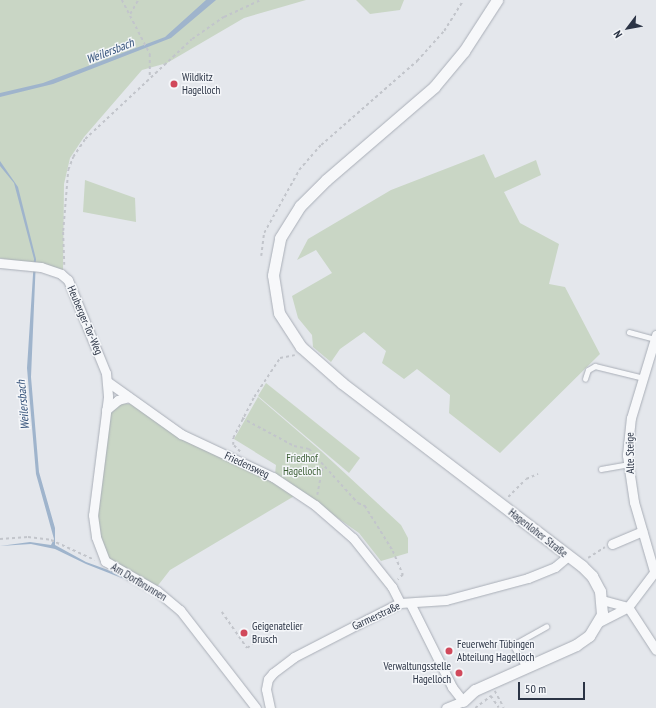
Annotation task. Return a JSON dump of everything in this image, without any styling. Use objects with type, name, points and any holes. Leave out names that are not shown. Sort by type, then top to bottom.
[{"type":"street","name":"Hagenloher Straße","points":[[497,0],[464,51],[434,87],[321,185],[300,206],[284,230],[274,262],[274,296],[286,327],[306,352],[318,363],[582,566],[596,583],[602,600],[599,622]]},
{"type":"street","name":"Heuberger-Tor-Weg","points":[[0,263],[41,267],[64,277],[75,292],[108,382]]},
{"type":"street","name":"Alte Steige","points":[[655,337],[631,418],[628,464],[642,531],[655,571]]},
{"type":"street","name":"Friedensweg","points":[[108,382],[180,434],[240,460],[273,477],[315,505],[353,538],[405,603],[463,704]]},
{"type":"street","name":"Am Dorfbrunnen","points":[[108,382],[93,514],[96,537],[105,561],[154,588],[180,610],[256,708]]},
{"type":"street","points":[[106,410],[118,400],[129,396]]},
{"type":"street","points":[[612,544],[642,531]]},
{"type":"street","name":"Garmerstraße","points":[[270,708],[266,688],[268,679],[279,668],[304,652],[405,603],[446,600],[528,578],[555,567],[568,556]]},
{"type":"street","points":[[446,708],[463,704],[471,692],[582,642],[599,622],[628,607],[655,571]]},
{"type":"street","points":[[602,600],[628,607],[656,650]]},
{"type":"lane","points":[[629,332],[655,337]]},
{"type":"lane","points":[[585,379],[588,370],[595,366],[644,378]]},
{"type":"lane","points":[[601,469],[628,464]]},
{"type":"lane","points":[[525,668],[513,644],[546,627]]},
{"type":"path","points":[[122,0],[142,35],[150,54],[150,76]]},
{"type":"path","points":[[130,14],[138,0]]},
{"type":"path","points":[[64,277],[66,184],[73,157],[85,139],[150,76],[192,39],[224,16],[260,0]]},
{"type":"path","points":[[261,256],[264,233],[304,164],[417,61],[444,32],[463,0]]},
{"type":"path","points":[[240,460],[240,451],[233,445],[233,438],[242,418],[276,362],[284,355],[300,355],[306,352]]},
{"type":"path","points":[[242,418],[294,446],[309,449],[323,465],[365,506],[386,536],[403,575],[392,587]]},
{"type":"path","points":[[315,505],[323,465]]},
{"type":"path","points":[[502,504],[526,479],[538,474]]},
{"type":"path","points":[[0,539],[28,537],[50,540],[88,559],[105,561]]},
{"type":"path","points":[[582,566],[591,554],[612,544]]},
{"type":"path","points":[[222,612],[247,648],[259,639]]},
{"type":"path","points":[[495,687],[504,708]]},
{"type":"path","points":[[475,708],[483,700],[491,696],[499,708]]},
{"type":"path","points":[[479,699],[483,700]]},
{"type":"green space","points":[[0,0],[306,0],[244,18],[167,63],[142,70],[84,137],[70,158],[64,184],[63,273],[0,258]]},
{"type":"green space","points":[[356,0],[404,0],[400,10],[370,14]]},
{"type":"green space","points":[[484,154],[495,178],[536,160],[541,175],[504,192],[520,223],[559,244],[549,284],[565,287],[600,354],[500,453],[449,413],[450,395],[417,369],[404,379],[382,363],[386,351],[364,332],[340,349],[331,362],[313,347],[312,335],[298,318],[292,296],[332,273],[316,250],[297,260],[308,239],[391,190]]},
{"type":"green space","points":[[85,180],[135,198],[136,222],[83,212]]},
{"type":"green space","points":[[266,383],[360,458],[349,473],[258,396]]},
{"type":"green space","name":"Friedhof Hagelloch","points":[[258,397],[321,451],[401,525],[408,538],[408,553],[381,561],[359,533],[275,474],[276,465],[234,439]]},
{"type":"green space","points":[[121,403],[137,405],[296,495],[170,570],[156,588],[111,565],[95,522],[110,413]]},
{"type":"water","points":[[206,0],[216,0],[171,38],[53,84],[0,97],[0,93],[43,83],[165,37]]},
{"type":"water","points":[[0,161],[18,187],[36,259],[31,377],[39,472],[55,528],[55,545],[86,562],[122,575],[142,586],[86,564],[55,549],[31,544],[0,546],[30,542],[51,545],[54,539],[36,474],[27,368],[34,259],[14,183],[0,166]]},
{"type":"place","name":"Wildkitz Hagelloch","points":[[174,84]]},
{"type":"place","name":"Geigenatelier Brusch","points":[[244,633]]},
{"type":"place","name":"Feuerwehr Tübingen Abteilung Hagelloch","points":[[449,651]]},
{"type":"place","name":"Verwaltungsstelle Hagelloch","points":[[459,673]]},
{"type":"water label","name":"Weilersbach","points":[[110,51]]},
{"type":"water label","name":"Weilersbach","points":[[23,405]]}]
